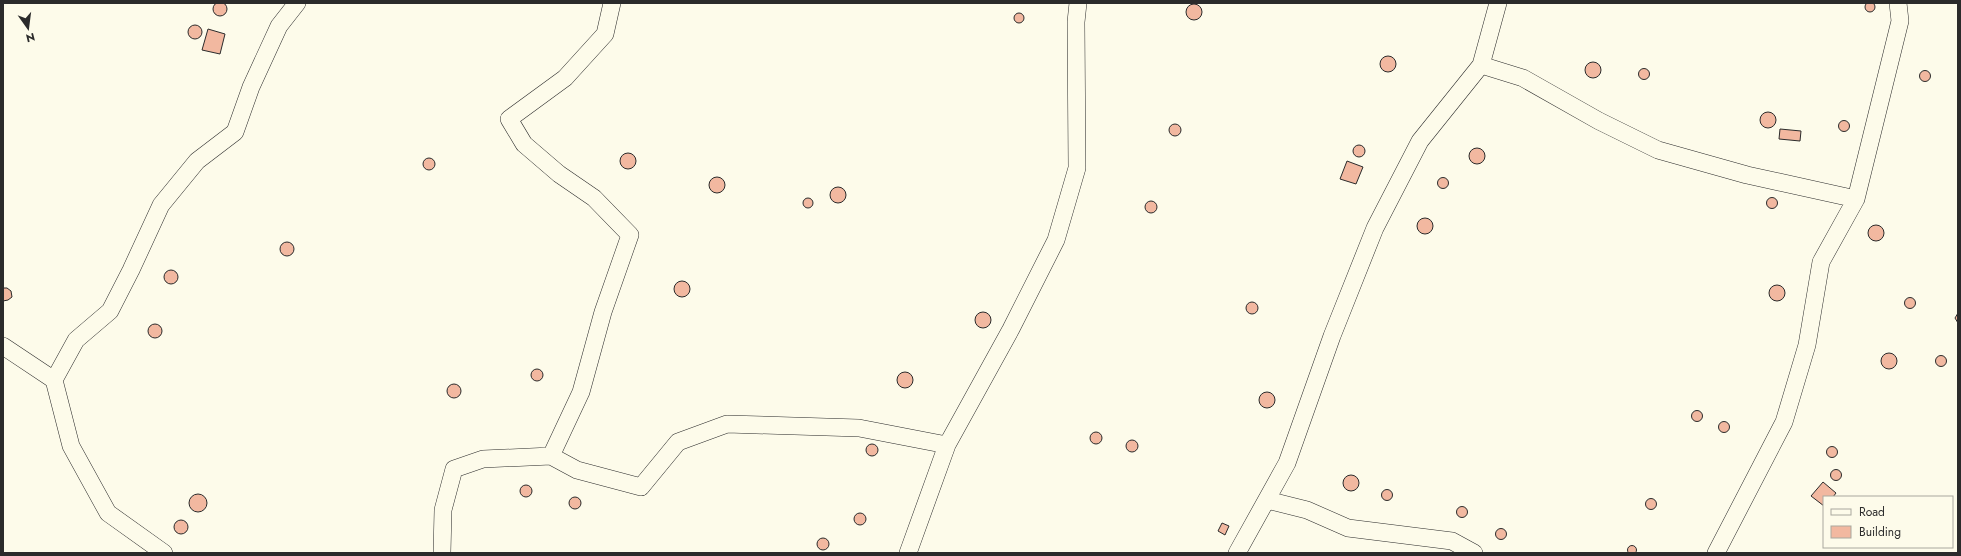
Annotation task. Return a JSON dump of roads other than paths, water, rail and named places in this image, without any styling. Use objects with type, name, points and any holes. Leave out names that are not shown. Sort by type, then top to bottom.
[{"type":"street","points":[[54,380],[76,340],[110,311],[161,205],[197,161],[235,132],[251,88],[279,26],[297,3]]},
{"type":"street","points":[[551,456],[582,392],[603,312],[630,235],[594,198],[559,174],[524,144],[509,119],[565,78],[605,34],[612,3]]},
{"type":"street","points":[[908,553],[947,445],[1011,329],[1056,240],[1077,168],[1076,22],[1078,3]]},
{"type":"street","points":[[1237,553],[1287,463],[1332,336],[1375,228],[1420,141],[1481,65],[1498,3]]},
{"type":"street","points":[[1716,553],[1784,422],[1807,345],[1821,262],[1856,199],[1900,21],[1898,3]]},
{"type":"street","points":[[1481,65],[1523,78],[1599,121],[1658,150],[1747,175],[1856,199]]},
{"type":"street","points":[[3,346],[54,380],[71,446],[108,513],[164,553]]},
{"type":"street","points":[[442,553],[443,510],[454,469],[483,459],[551,456],[578,470],[641,487],[678,442],[727,424],[859,428],[947,445]]},
{"type":"street","points":[[1267,500],[1307,510],[1348,528],[1452,541],[1474,553]]}]
